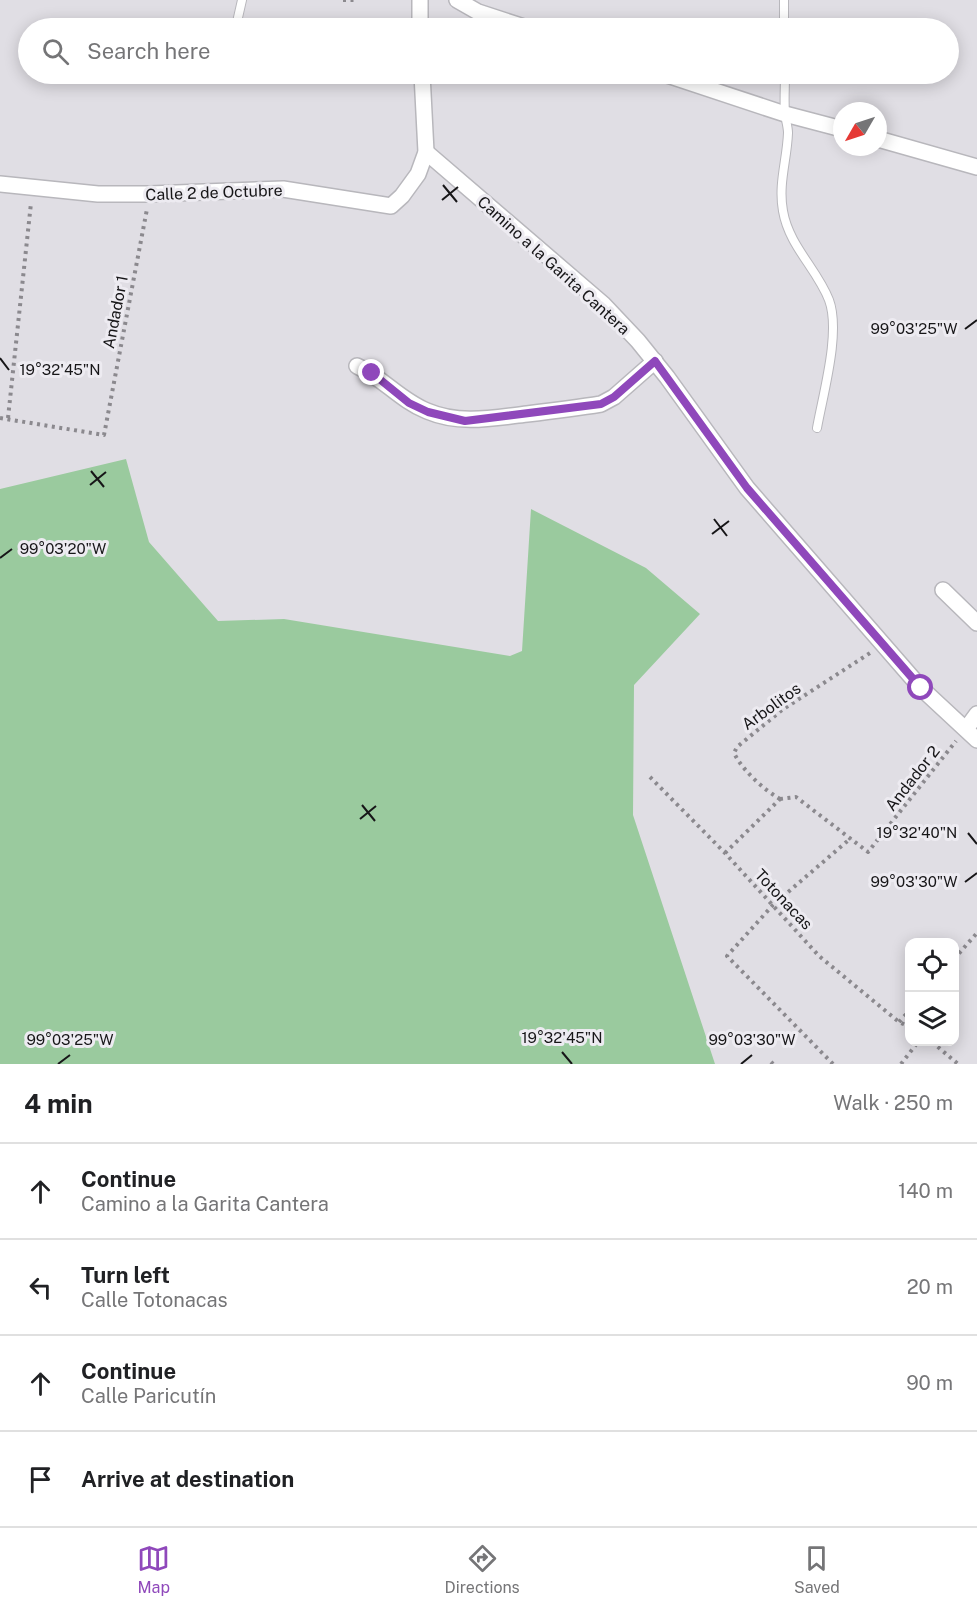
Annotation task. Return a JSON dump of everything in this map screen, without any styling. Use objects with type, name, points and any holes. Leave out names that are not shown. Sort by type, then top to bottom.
[{"type":"street","points":[[420,0],[420,18]]},
{"type":"street","points":[[457,0],[478,12],[496,18]]},
{"type":"street","name":"Calle 2 de Octubre","points":[[0,184],[98,194],[150,195],[273,189],[391,206],[396,203],[418,174],[426,152],[423,84]]},
{"type":"street","points":[[694,84],[785,114],[833,127]]},
{"type":"street","points":[[887,142],[977,167]]},
{"type":"street","name":"Camino a la Garita Cantera","points":[[426,152],[603,304],[655,361],[747,488],[921,688],[971,734]]},
{"type":"street","points":[[357,366],[381,380],[409,403],[428,412],[465,421],[601,404],[614,397],[655,361]]},
{"type":"street","points":[[943,591],[977,623]]},
{"type":"street","points":[[971,734],[977,714]]},
{"type":"lane","points":[[238,18],[242,0]]},
{"type":"lane","points":[[784,0],[784,18]]},
{"type":"lane","points":[[785,84],[785,114],[788,132],[780,188],[783,212],[800,253],[821,284],[829,301],[833,319],[832,340],[816,428]]},
{"type":"path","points":[[343,0],[357,0]]},
{"type":"path","points":[[0,418],[8,418],[33,188]]},
{"type":"path","name":"Andador 1","points":[[8,418],[104,435],[150,195]]},
{"type":"path","name":"Arbolitos","points":[[780,799],[771,794],[740,764],[734,753],[736,747],[782,710],[882,645]]},
{"type":"path","name":"Andador 2","points":[[780,799],[796,797],[868,852],[971,734]]},
{"type":"path","name":"Totonacas","points":[[650,777],[725,853],[819,956],[905,1025]]},
{"type":"path","points":[[725,853],[780,799]]},
{"type":"path","points":[[833,1064],[727,956],[773,906],[851,838]]},
{"type":"path","points":[[959,953],[977,933]]},
{"type":"path","points":[[900,1022],[905,1015]]},
{"type":"path","points":[[901,1064],[914,1046]]},
{"type":"path","points":[[938,1046],[958,1064]]},
{"type":"green space","points":[[126,459],[149,542],[218,621],[284,619],[510,656],[522,651],[531,509],[646,568],[700,614],[634,685],[633,815],[715,1064],[0,1064],[0,489]]},
{"type":"route","points":[[372,373],[409,403],[428,412],[465,421],[601,404],[614,397],[655,361],[747,488],[921,688]]}]
